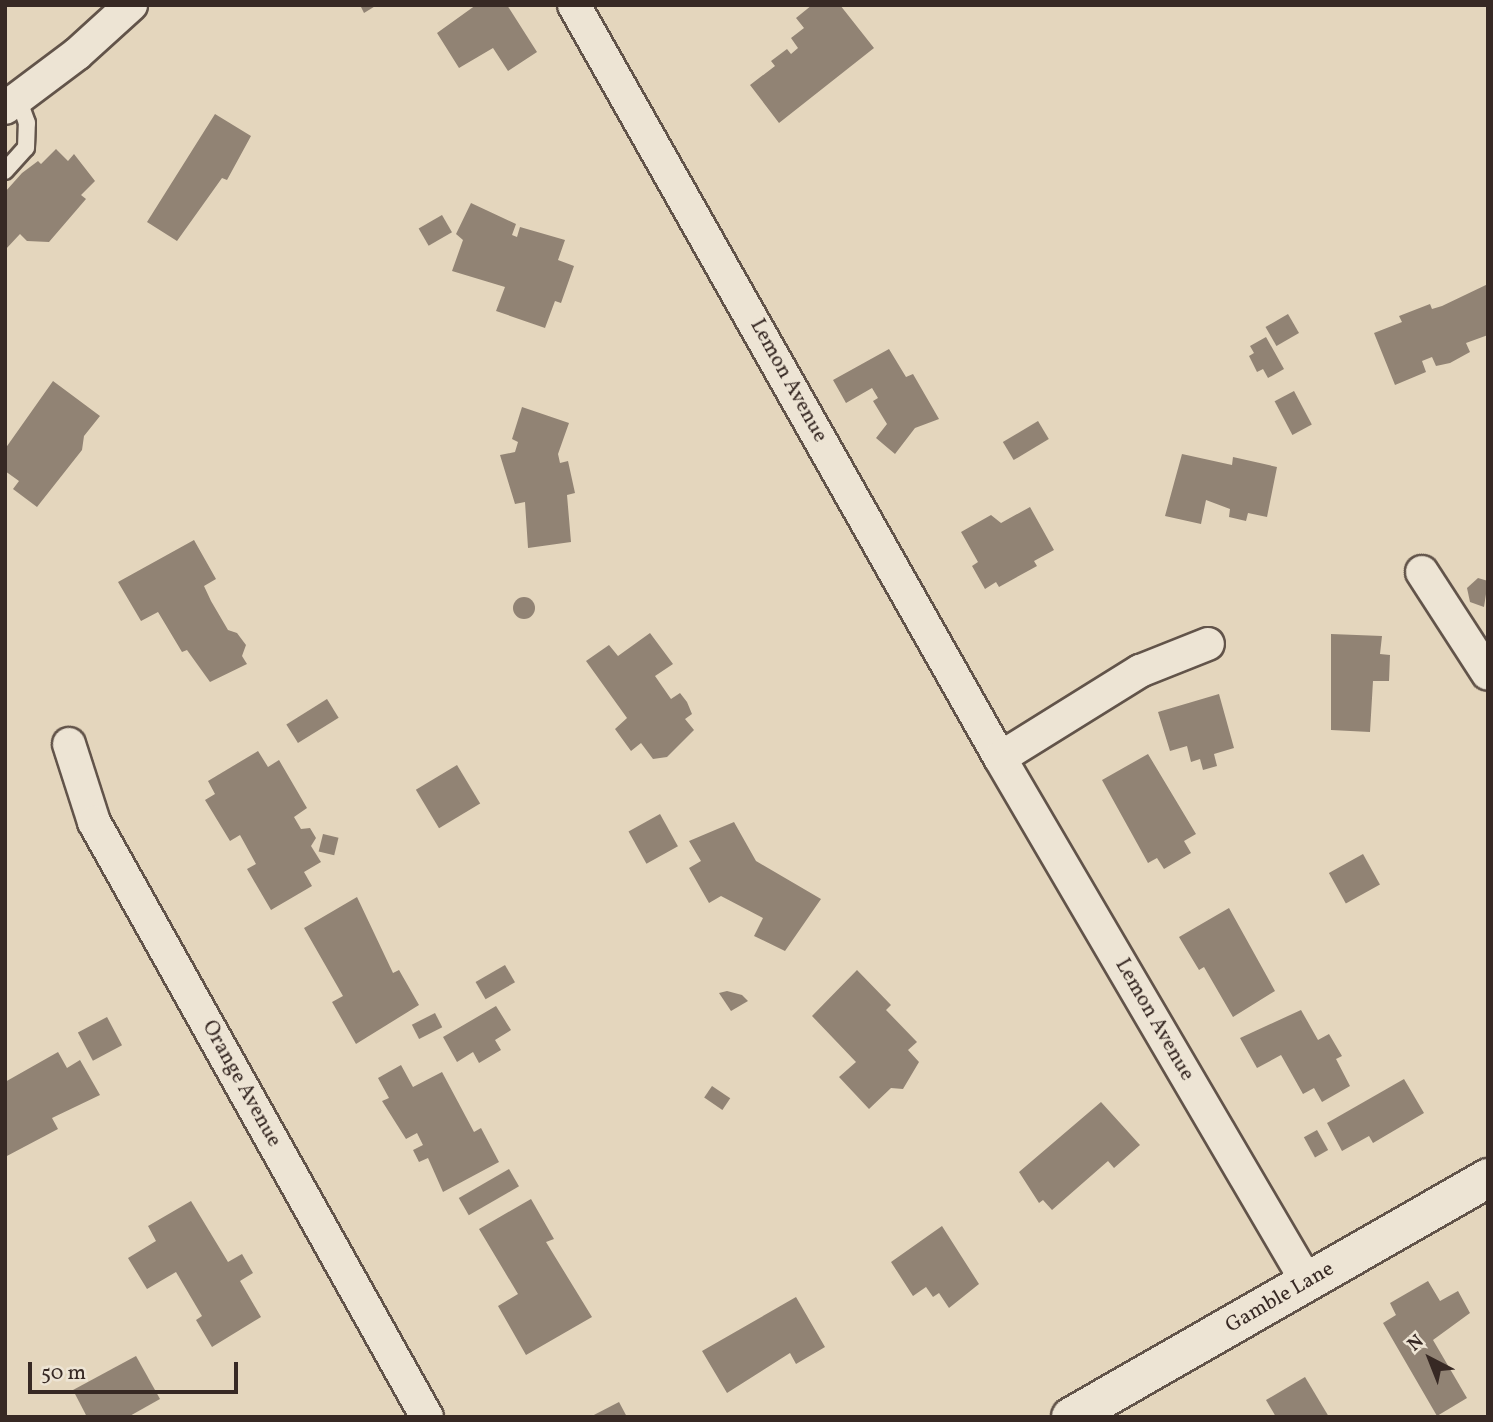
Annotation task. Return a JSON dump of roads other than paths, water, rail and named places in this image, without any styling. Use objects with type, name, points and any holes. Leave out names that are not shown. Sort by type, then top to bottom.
[{"type":"street","points":[[12,103],[77,54],[131,5]]},
{"type":"street","name":"Lemon Avenue","points":[[574,5],[1000,758],[1307,1282]]},
{"type":"street","points":[[1422,572],[1488,674]]},
{"type":"street","points":[[1000,758],[1140,671],[1208,644]]},
{"type":"street","name":"Orange Avenue","points":[[69,744],[94,822],[427,1417]]},
{"type":"street","name":"Gamble Lane","points":[[1071,1417],[1488,1178]]},
{"type":"lane","points":[[5,171],[26,148],[27,123],[12,103]]}]
